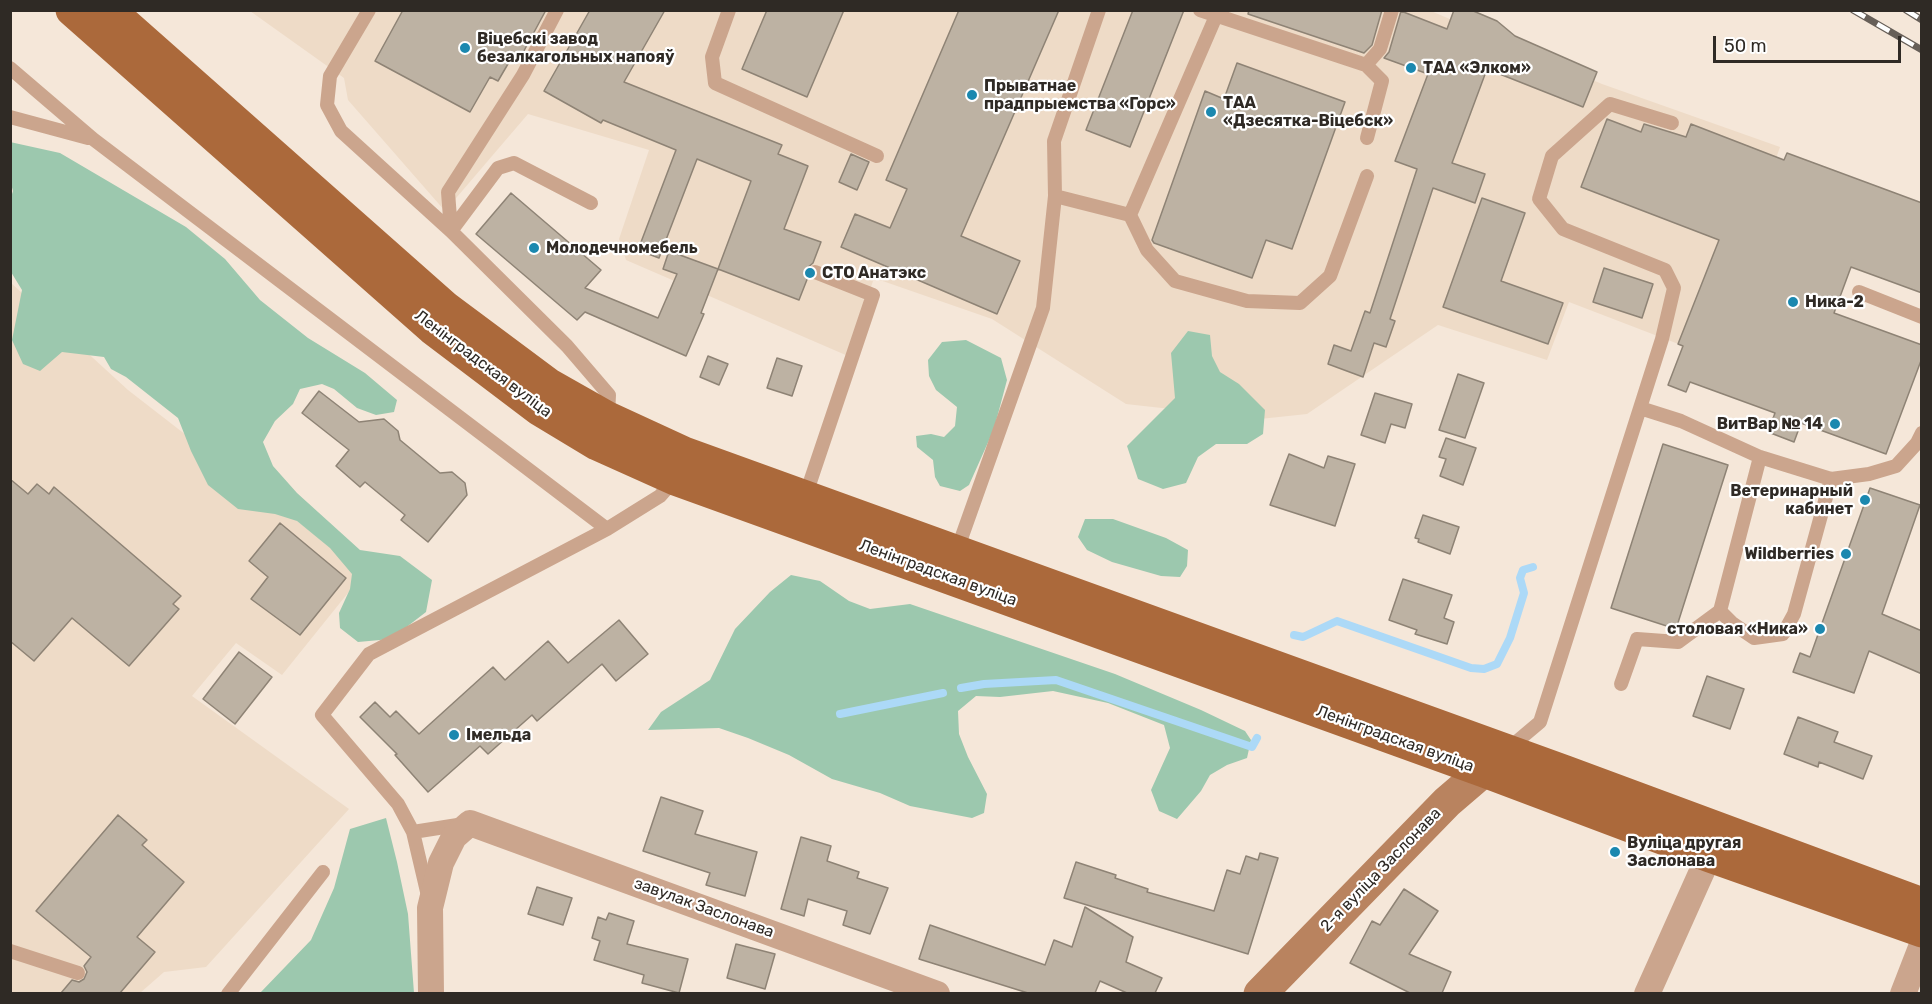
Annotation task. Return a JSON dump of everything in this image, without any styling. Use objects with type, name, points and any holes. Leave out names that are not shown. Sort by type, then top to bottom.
[{"type":"main road","name":"Ленінградская вуліца","points":[[72,10],[432,328],[538,409],[603,431],[680,466],[1715,843],[1922,931]]},
{"type":"main road","name":"Ленінградская вуліца","points":[[109,10],[446,308],[548,384],[603,431]]},
{"type":"main road","name":"2-я вуліца Заслонава","points":[[1260,993],[1447,802],[1495,761]]},
{"type":"main road","name":"Ленінградская вуліца","points":[[1715,843],[1922,904]]},
{"type":"street","points":[[431,993],[430,908],[441,862],[454,837],[470,823]]},
{"type":"street","name":"завулак Заслонава","points":[[470,823],[937,993]]},
{"type":"street","points":[[1647,993],[1715,843]]},
{"type":"street","points":[[1904,993],[1922,945]]},
{"type":"lane","points":[[369,10],[330,76],[327,105],[341,131],[451,231],[567,346],[609,395],[603,431]]},
{"type":"lane","points":[[451,231],[448,192],[524,75],[557,10]]},
{"type":"lane","points":[[729,10],[712,57],[715,83],[877,156]]},
{"type":"lane","points":[[952,565],[1043,308],[1055,196],[1054,141],[1099,10]]},
{"type":"lane","points":[[1200,10],[1366,65],[1382,81],[1367,138]]},
{"type":"lane","points":[[1366,65],[1380,49],[1392,10]]},
{"type":"lane","points":[[1216,16],[1131,215],[1147,250],[1175,281],[1247,301],[1300,303],[1330,276],[1367,176]]},
{"type":"lane","points":[[10,68],[93,140],[607,529]]},
{"type":"lane","points":[[1495,761],[1540,722],[1662,339],[1674,288],[1665,270],[1563,229],[1539,199],[1552,156],[1610,104],[1672,123]]},
{"type":"lane","points":[[10,117],[93,140]]},
{"type":"lane","points":[[451,231],[498,168],[514,164],[591,204]]},
{"type":"lane","points":[[1055,196],[1131,215]]},
{"type":"lane","points":[[801,509],[873,294],[815,272]]},
{"type":"lane","points":[[1859,292],[1922,318]]},
{"type":"lane","points":[[1640,408],[1681,422],[1760,457],[1831,479],[1869,474],[1896,466],[1917,443],[1922,433]]},
{"type":"lane","points":[[1621,684],[1637,639],[1678,642],[1720,611],[1760,457]]},
{"type":"lane","points":[[430,908],[413,832],[398,804],[322,715],[369,654],[607,529],[660,496],[680,466]]},
{"type":"lane","points":[[1720,611],[1732,623],[1754,638],[1783,634],[1794,614],[1831,479]]},
{"type":"lane","points":[[413,832],[470,823]]},
{"type":"lane","points":[[228,993],[322,872]]},
{"type":"lane","points":[[10,951],[78,973]]},
{"type":"shaded area","points":[[250,11],[1431,11],[1602,84],[1780,147],[1707,355],[1569,302],[1547,360],[1438,325],[1307,414],[1260,419],[1126,404],[992,319],[874,278],[848,356],[626,260],[619,239],[649,150],[528,114],[445,211],[348,100],[344,78]]},
{"type":"shaded area","points":[[10,282],[128,390],[364,573],[282,675],[236,643],[192,696],[349,809],[206,967],[164,972],[140,993],[11,993]]},
{"type":"green space","points":[[10,142],[60,153],[186,227],[225,259],[260,300],[308,338],[365,373],[397,400],[394,412],[376,415],[357,408],[334,389],[322,384],[300,389],[293,404],[275,421],[263,442],[273,466],[297,493],[360,550],[400,556],[432,580],[426,612],[391,639],[358,642],[340,628],[339,613],[350,589],[352,574],[330,548],[297,521],[275,514],[238,509],[208,485],[178,418],[126,377],[111,369],[104,357],[62,352],[40,371],[23,364],[12,340],[22,290],[11,272],[10,200],[13,191],[10,180]]},
{"type":"green space","points":[[1188,331],[1210,335],[1212,356],[1220,372],[1239,384],[1265,410],[1263,434],[1247,444],[1216,444],[1198,457],[1186,483],[1163,489],[1138,479],[1127,446],[1175,398],[1171,353]]},
{"type":"green space","points":[[966,340],[1001,358],[1007,380],[994,429],[969,485],[960,491],[940,486],[935,477],[933,460],[917,447],[916,436],[931,434],[944,437],[955,426],[957,407],[936,390],[929,376],[928,360],[942,342]]},
{"type":"green space","points":[[1085,519],[1113,519],[1166,538],[1188,550],[1187,566],[1180,577],[1161,576],[1112,562],[1087,550],[1078,537]]},
{"type":"green space","points":[[791,575],[820,581],[849,601],[870,609],[910,604],[1115,674],[1245,731],[1251,740],[1247,758],[1227,765],[1210,775],[1201,791],[1177,819],[1159,811],[1151,790],[1170,748],[1164,725],[1108,703],[1053,691],[1000,697],[976,696],[958,711],[959,734],[987,794],[984,813],[972,818],[910,806],[880,793],[832,779],[789,755],[719,728],[648,730],[661,712],[710,680],[735,629],[770,592]]},
{"type":"green space","points":[[386,818],[408,914],[414,993],[260,993],[311,940],[334,888],[350,829]]},
{"type":"building","name":"Віцебскі завод безалкагольных напояў","points":[[403,10],[546,10],[519,60],[512,57],[498,81],[490,77],[470,112],[375,61]]},
{"type":"building","points":[[590,10],[665,10],[624,82],[782,145],[778,154],[808,166],[784,229],[821,242],[813,263],[806,269],[808,277],[799,300],[718,269],[751,181],[697,159],[659,258],[638,250],[676,150],[603,120],[601,123],[544,91]]},
{"type":"building","points":[[767,10],[844,10],[807,97],[742,69]]},
{"type":"building","name":"Прыватнае прадпрыемства «Горс»","points":[[959,10],[1059,10],[961,236],[1020,261],[997,314],[841,247],[855,214],[890,228],[907,189],[886,180]]},
{"type":"building","points":[[1133,10],[1184,10],[1130,147],[1086,130]]},
{"type":"building","points":[[1249,10],[1382,10],[1372,45],[1364,53],[1248,14]]},
{"type":"building","points":[[1454,10],[1471,10],[1497,21],[1515,36],[1597,72],[1583,107],[1487,69],[1452,163],[1485,174],[1475,203],[1433,188],[1390,319],[1395,321],[1386,347],[1374,343],[1363,377],[1328,364],[1334,345],[1351,351],[1365,311],[1370,313],[1417,169],[1395,161],[1428,74],[1384,58],[1389,52],[1401,11],[1447,29]]},
{"type":"building","points":[[1237,63],[1345,102],[1292,249],[1266,240],[1252,278],[1154,243],[1152,240],[1205,91],[1224,99]]},
{"type":"building","name":"Ника-2","points":[[1607,119],[1641,132],[1644,124],[1686,137],[1691,124],[1784,160],[1787,153],[1922,203],[1922,293],[1851,267],[1834,313],[1922,345],[1922,358],[1886,454],[1801,423],[1794,442],[1768,432],[1775,413],[1690,382],[1686,392],[1668,385],[1683,346],[1678,344],[1719,240],[1581,187]]},
{"type":"building","points":[[851,154],[869,162],[857,190],[839,182]]},
{"type":"building","points":[[511,193],[601,270],[585,288],[658,318],[677,274],[663,269],[669,251],[718,269],[701,313],[704,314],[686,356],[585,312],[577,320],[476,234]]},
{"type":"building","points":[[1482,198],[1525,213],[1501,281],[1563,303],[1548,344],[1443,307]]},
{"type":"building","points":[[1604,268],[1653,284],[1642,318],[1593,302]]},
{"type":"building","points":[[708,356],[728,364],[719,385],[700,377]]},
{"type":"building","points":[[777,358],[802,366],[792,396],[767,388]]},
{"type":"building","points":[[1458,374],[1484,383],[1465,438],[1439,430]]},
{"type":"building","points":[[319,391],[359,422],[384,419],[398,431],[400,440],[440,473],[452,472],[465,483],[467,495],[428,542],[401,520],[405,515],[365,482],[360,487],[336,466],[349,450],[302,413]]},
{"type":"building","points":[[1375,393],[1412,404],[1405,428],[1391,424],[1385,443],[1361,435]]},
{"type":"building","points":[[1446,438],[1476,448],[1463,485],[1440,476],[1446,459],[1439,457]]},
{"type":"building","points":[[1663,444],[1728,465],[1676,629],[1611,608]]},
{"type":"building","points":[[1289,454],[1324,468],[1328,456],[1355,464],[1335,526],[1270,505]]},
{"type":"building","points":[[10,479],[28,494],[37,484],[49,494],[54,487],[181,596],[173,604],[179,609],[129,666],[72,618],[34,661],[10,641]]},
{"type":"building","points":[[1870,488],[1920,505],[1882,614],[1922,631],[1922,674],[1869,651],[1854,693],[1793,672],[1800,653],[1810,657]]},
{"type":"building","points":[[1423,515],[1459,527],[1450,554],[1418,542],[1419,539],[1415,538]]},
{"type":"building","points":[[280,523],[346,578],[300,635],[251,599],[268,577],[249,561]]},
{"type":"building","points":[[1403,579],[1452,595],[1444,618],[1454,622],[1447,644],[1415,634],[1417,630],[1389,620]]},
{"type":"building","points":[[619,620],[648,654],[616,681],[602,664],[537,721],[532,715],[488,754],[480,746],[428,792],[395,755],[397,754],[360,717],[375,702],[390,717],[396,711],[419,734],[493,667],[505,680],[548,641],[568,663]]},
{"type":"building","points":[[239,652],[272,677],[235,724],[203,699]]},
{"type":"building","points":[[1707,676],[1744,689],[1730,729],[1693,716]]},
{"type":"building","points":[[1798,717],[1838,732],[1834,742],[1872,756],[1863,779],[1819,762],[1818,767],[1784,754]]},
{"type":"building","points":[[661,797],[703,811],[695,834],[757,852],[745,896],[706,885],[710,873],[643,851]]},
{"type":"building","points":[[118,815],[147,840],[142,845],[184,882],[137,937],[155,952],[120,993],[61,993],[72,980],[79,982],[84,979],[87,972],[84,966],[91,957],[36,911]]},
{"type":"building","points":[[801,837],[831,846],[827,861],[859,872],[857,878],[888,888],[870,934],[843,925],[847,911],[808,899],[804,916],[781,909]]},
{"type":"building","points":[[1260,853],[1278,858],[1248,954],[1064,898],[1076,862],[1116,875],[1115,878],[1148,889],[1147,892],[1214,911],[1227,870],[1240,874],[1246,856],[1258,860]]},
{"type":"building","points":[[537,887],[572,898],[563,925],[528,914]]},
{"type":"building","points":[[1404,889],[1438,911],[1409,954],[1451,972],[1442,993],[1410,993],[1350,963],[1372,921],[1380,925]]},
{"type":"building","points":[[1085,907],[1133,937],[1126,962],[1162,978],[1155,993],[1127,993],[1100,981],[1095,993],[1028,993],[919,959],[930,925],[1045,965],[1054,940],[1072,947]]},
{"type":"building","points":[[609,913],[634,921],[627,944],[688,959],[679,993],[642,983],[644,975],[594,960],[600,941],[592,938],[598,917],[606,920]]},
{"type":"building","points":[[736,944],[775,954],[765,989],[727,978]]},
{"type":"waterway","points":[[1294,635],[1303,637],[1337,621],[1471,668],[1484,669],[1497,664],[1510,638],[1524,593],[1520,578],[1523,570],[1533,567]]},
{"type":"waterway","points":[[961,688],[984,684],[1056,680],[1252,747],[1257,738]]},
{"type":"waterway","points":[[840,714],[943,693]]},
{"type":"railway","points":[[1853,10],[1922,50]]},
{"type":"railway","points":[[1906,10],[1922,20]]},
{"type":"place","name":"Віцебскі завод безалкагольных напояў","points":[[465,48]]},
{"type":"place","name":"ТАА «Элком»","points":[[1411,68]]},
{"type":"place","name":"Прыватнае прадпрыемства «Горс»","points":[[972,95]]},
{"type":"place","name":"ТАА «Дзесятка-Віцебск»","points":[[1211,112]]},
{"type":"place","name":"Молодечномебель","points":[[534,248]]},
{"type":"place","name":"СТО Анатэкс","points":[[810,273]]},
{"type":"place","name":"Ника-2","points":[[1793,302]]},
{"type":"place","name":"ВитВар № 14","points":[[1835,424]]},
{"type":"place","name":"Ветеринарный кабинет","points":[[1865,500]]},
{"type":"place","name":"Wildberries","points":[[1846,554]]},
{"type":"place","name":"столовая «Ника»","points":[[1820,629]]},
{"type":"place","name":"Імельда","points":[[454,735]]},
{"type":"place","name":"Вуліца другая Заслонава","points":[[1615,852]]}]
